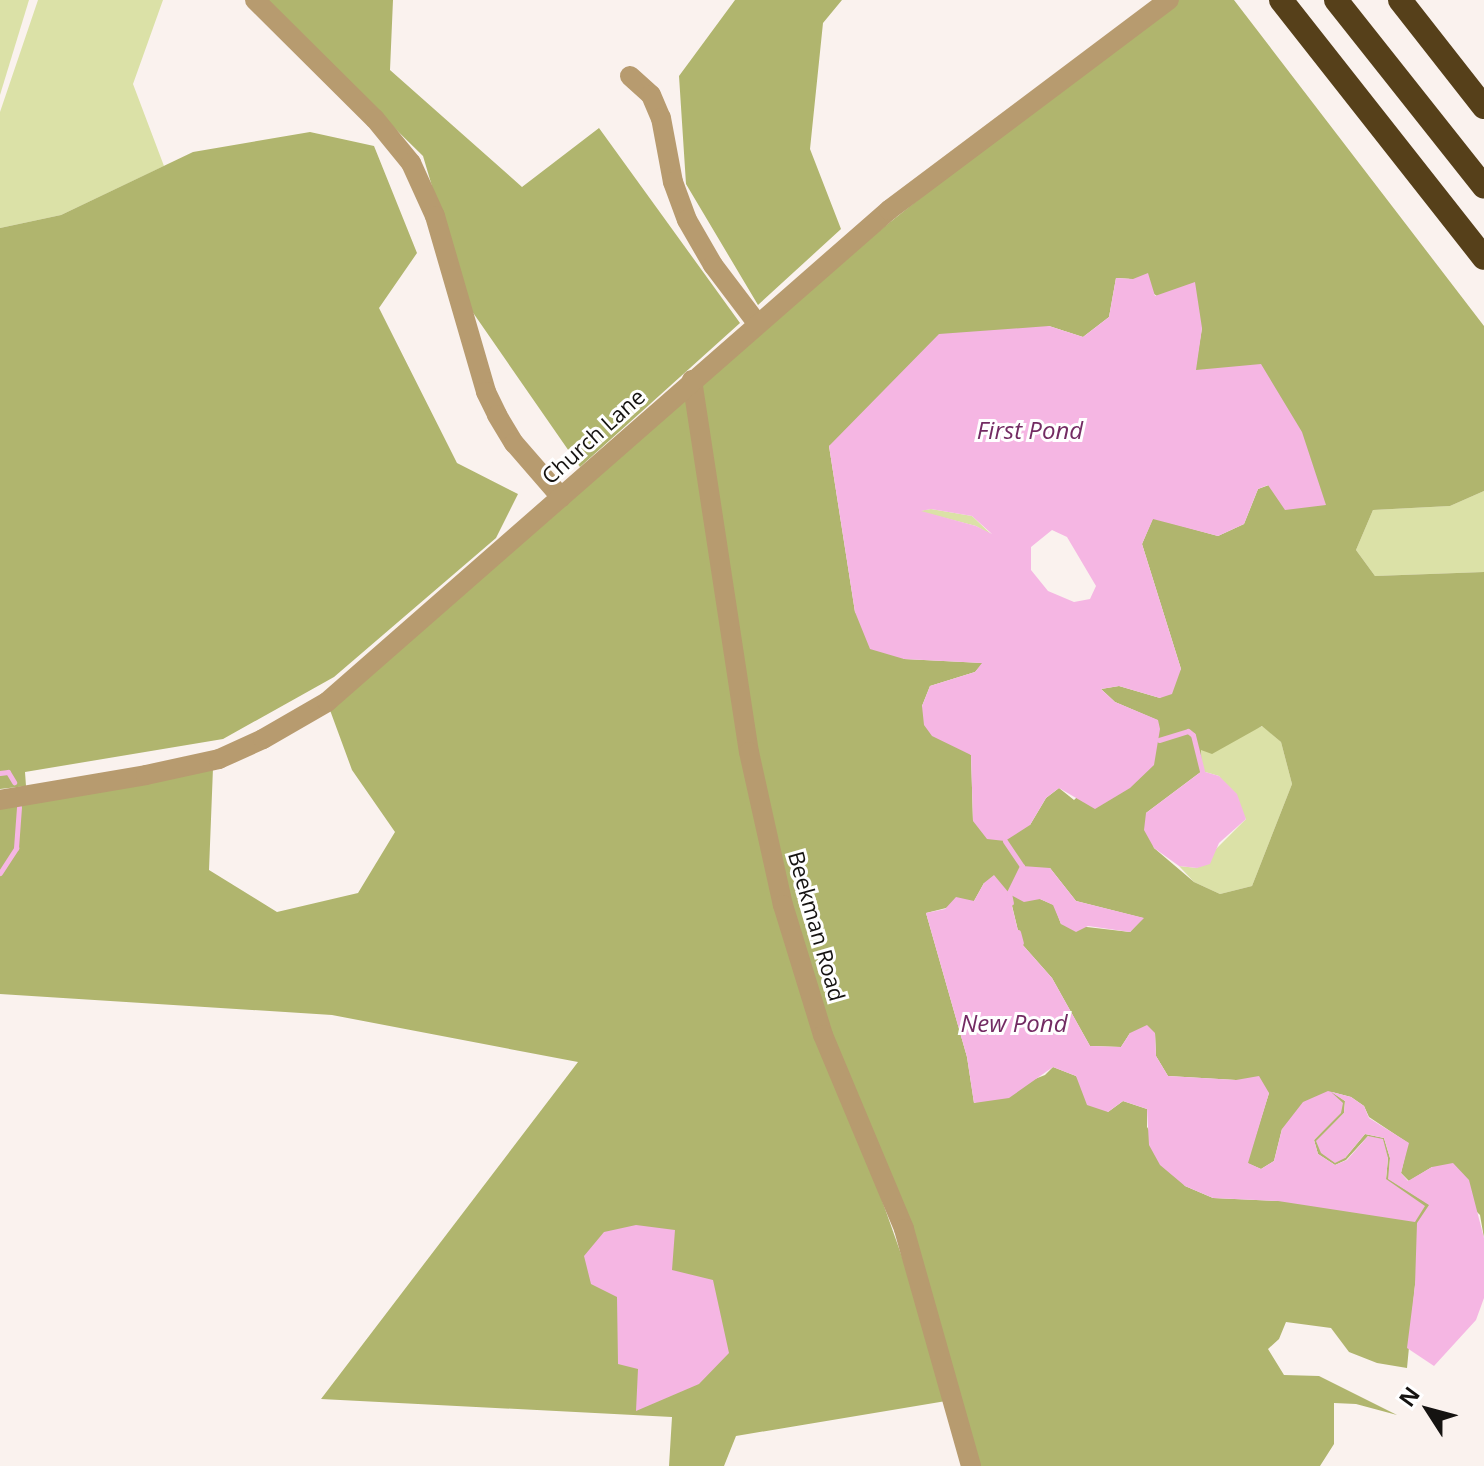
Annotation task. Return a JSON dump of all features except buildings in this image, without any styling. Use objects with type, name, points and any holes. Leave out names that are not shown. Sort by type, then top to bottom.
[{"type":"highway","points":[[1281,0],[1484,258]]},
{"type":"highway","points":[[1336,0],[1484,187]]},
{"type":"highway","points":[[1400,0],[1484,107]]},
{"type":"street","points":[[255,0],[375,119],[411,163],[435,216],[486,392],[514,443],[561,497]]},
{"type":"street","name":"Church Lane","points":[[0,800],[219,759],[298,720],[371,666],[757,323],[947,164],[1169,0]]},
{"type":"street","points":[[630,76],[651,95],[661,118],[673,182],[687,220],[713,265],[757,323]]},
{"type":"street","name":"Beekman Road","points":[[692,380],[749,752],[783,905],[823,1035],[904,1229],[971,1466]]},
{"type":"green space","points":[[0,0],[29,0],[0,95]]},
{"type":"green space","points":[[38,0],[163,0],[133,84],[164,166],[61,215],[0,228],[0,112]]},
{"type":"green space","points":[[264,0],[393,0],[390,70],[522,187],[599,128],[740,323],[580,467],[467,304],[423,156]]},
{"type":"green space","points":[[735,0],[842,0],[823,23],[810,149],[841,229],[758,305],[686,184],[679,76]]},
{"type":"green space","points":[[1169,0],[1234,0],[1484,326],[1484,491],[1450,506],[1373,510],[1356,550],[1375,576],[1484,572],[1484,1238],[1480,1215],[1432,1167],[1409,1181],[1401,1173],[1408,1143],[1369,1117],[1364,1106],[1351,1097],[1332,1092],[1345,1101],[1344,1113],[1317,1141],[1345,1158],[1365,1134],[1384,1138],[1390,1158],[1389,1179],[1430,1205],[1415,1285],[1407,1368],[1377,1363],[1349,1352],[1331,1328],[1286,1322],[1279,1339],[1268,1349],[1284,1375],[1319,1376],[1397,1415],[1356,1404],[1334,1403],[1334,1444],[1320,1466],[971,1466],[952,1400],[736,1436],[724,1466],[669,1466],[672,1417],[321,1399],[578,1062],[332,1015],[0,994],[0,808],[213,768],[209,870],[277,912],[358,893],[395,832],[352,770],[327,702],[692,380]],"holes":[[[1116,278],[1133,279],[1202,328],[1195,370],[1269,485],[1258,489],[1244,524],[1218,536],[1153,518],[1142,544],[1181,669],[1160,698],[1119,686],[1101,689],[1115,702],[1157,720],[1074,800],[1059,788],[1046,798],[1030,825],[973,821],[971,755],[922,706],[930,686],[975,672],[983,663],[904,659],[855,612],[829,446],[1049,326],[1083,337],[1109,317]],[[1262,726],[1281,742],[1292,784],[1252,886],[1220,894],[1194,882],[1154,848],[1146,813],[1202,771],[1201,750],[1212,754]],[[1050,868],[1076,901],[1143,918],[1130,932],[1061,924],[1054,905],[1040,899]],[[984,883],[1009,893],[1021,943],[1052,978],[1090,1046],[1121,1047],[1130,1033],[1155,1033],[1156,1056],[1168,1076],[1236,1080],[1269,1093],[1247,1163],[1261,1169],[1274,1161],[1282,1129],[1340,1113],[1314,1140],[1318,1154],[1335,1165],[1346,1160],[1368,1136],[1388,1158],[1386,1179],[1278,1201],[1213,1198],[1185,1186],[1147,1127],[1147,1109],[1123,1101],[1108,1112],[1076,1076],[1053,1067],[1045,1075],[974,1103],[967,1057],[926,913],[974,901]],[[831,1056],[904,1229],[947,1384]]]},
{"type":"green space","points":[[310,132],[374,146],[417,253],[379,308],[457,463],[518,494],[496,538],[334,677],[223,739],[25,772],[26,786],[0,789],[0,228],[61,215],[193,152]]},
{"type":"green space","points":[[1484,491],[1484,572],[1375,576],[1356,550],[1373,510],[1450,506]]},
{"type":"green space","points":[[931,509],[972,516],[993,536],[976,526],[918,511]]},
{"type":"green space","points":[[1263,726],[1281,742],[1292,784],[1252,886],[1220,894],[1194,882],[1179,866],[1197,868],[1246,819],[1219,776],[1202,771],[1201,749]]},
{"type":"water","name":"First Pond","points":[[1148,273],[1155,296],[1195,282],[1202,328],[1196,370],[1261,364],[1302,432],[1326,505],[1285,510],[1268,485],[1258,489],[1244,524],[1218,536],[1153,519],[1142,544],[1181,669],[1172,694],[1160,698],[1119,686],[1101,689],[1115,702],[1158,720],[1160,729],[1154,765],[1130,788],[1095,809],[1059,788],[1046,798],[1030,825],[1005,841],[987,839],[973,821],[971,755],[932,736],[924,725],[922,706],[930,686],[975,672],[982,663],[904,659],[870,649],[855,612],[829,446],[939,334],[1049,326],[1083,337],[1109,317],[1116,278],[1133,279]],"holes":[[[931,509],[972,516],[992,534],[976,526],[921,511]],[[1052,530],[1067,537],[1096,586],[1090,599],[1074,602],[1048,591],[1031,570],[1031,547]]]},
{"type":"water","points":[[1202,771],[1219,776],[1237,794],[1246,819],[1219,843],[1210,864],[1197,868],[1179,866],[1154,848],[1144,830],[1146,813]]},
{"type":"water","name":"New Pond","points":[[1022,866],[1050,868],[1076,901],[1144,918],[1130,932],[1088,926],[1076,932],[1061,924],[1053,905],[1040,899],[1024,902],[1009,894],[1021,943],[1052,978],[1090,1046],[1121,1047],[1130,1033],[1147,1025],[1155,1033],[1156,1056],[1168,1076],[1236,1080],[1259,1076],[1269,1093],[1248,1163],[1261,1169],[1274,1161],[1282,1129],[1303,1102],[1328,1091],[1351,1097],[1364,1106],[1369,1118],[1409,1143],[1401,1173],[1408,1181],[1432,1167],[1453,1163],[1469,1180],[1484,1238],[1484,1298],[1476,1320],[1434,1366],[1407,1348],[1415,1285],[1417,1223],[1429,1205],[1388,1179],[1390,1158],[1384,1138],[1365,1134],[1345,1158],[1335,1163],[1321,1153],[1316,1141],[1344,1113],[1345,1101],[1331,1092],[1343,1103],[1341,1113],[1314,1140],[1318,1154],[1335,1165],[1347,1160],[1368,1136],[1383,1139],[1388,1158],[1386,1179],[1425,1206],[1415,1222],[1278,1201],[1213,1198],[1185,1186],[1160,1165],[1149,1145],[1147,1109],[1123,1101],[1108,1112],[1087,1105],[1076,1076],[1053,1067],[1009,1098],[974,1103],[967,1057],[926,913],[945,909],[956,897],[974,901],[984,883],[994,875],[1009,893]]},
{"type":"water","points":[[636,1225],[675,1230],[672,1270],[713,1280],[729,1353],[699,1384],[636,1411],[638,1369],[618,1364],[617,1297],[591,1284],[584,1256],[604,1232]]},
{"type":"waterway","points":[[1159,740],[1188,731],[1193,735],[1202,771]]},
{"type":"waterway","points":[[0,773],[8,772],[14,782]]},
{"type":"waterway","points":[[0,873],[16,848],[19,807]]},
{"type":"waterway","points":[[1005,841],[1022,866],[1009,893],[1011,903]]},
{"type":"waterway","points":[[1018,932],[1021,943]]}]
